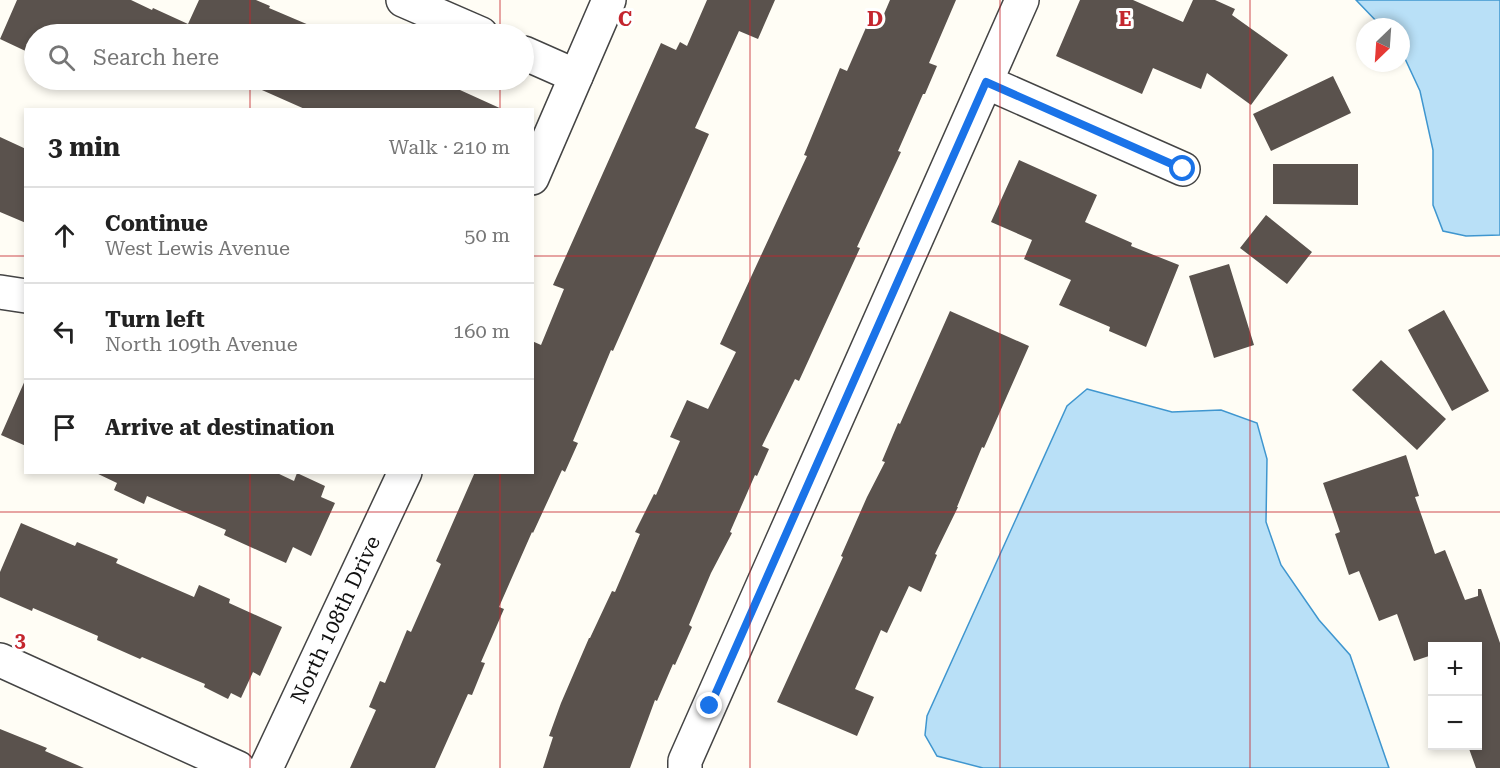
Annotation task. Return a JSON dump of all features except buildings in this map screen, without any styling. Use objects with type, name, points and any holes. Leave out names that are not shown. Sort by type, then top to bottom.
[{"type":"street","points":[[403,0],[458,24]]},
{"type":"street","points":[[534,173],[609,0]]},
{"type":"street","points":[[685,768],[685,761],[1022,0]]},
{"type":"street","points":[[534,57],[576,76]]},
{"type":"street","points":[[986,82],[1183,169]]},
{"type":"street","points":[[0,292],[24,296]]},
{"type":"street","name":"North 108th Drive","points":[[266,768],[404,474]]},
{"type":"street","points":[[0,660],[238,768]]},
{"type":"water","points":[[1356,0],[1500,0],[1500,235],[1466,236],[1443,231],[1433,205],[1433,150],[1420,91],[1410,69],[1410,18],[1373,18]]},
{"type":"water","points":[[1087,389],[1172,412],[1221,410],[1257,423],[1267,459],[1266,522],[1281,565],[1319,620],[1350,655],[1389,768],[983,768],[937,756],[925,735],[927,716],[1067,406]]},
{"type":"route","points":[[710,706],[986,82],[1183,169]]}]
